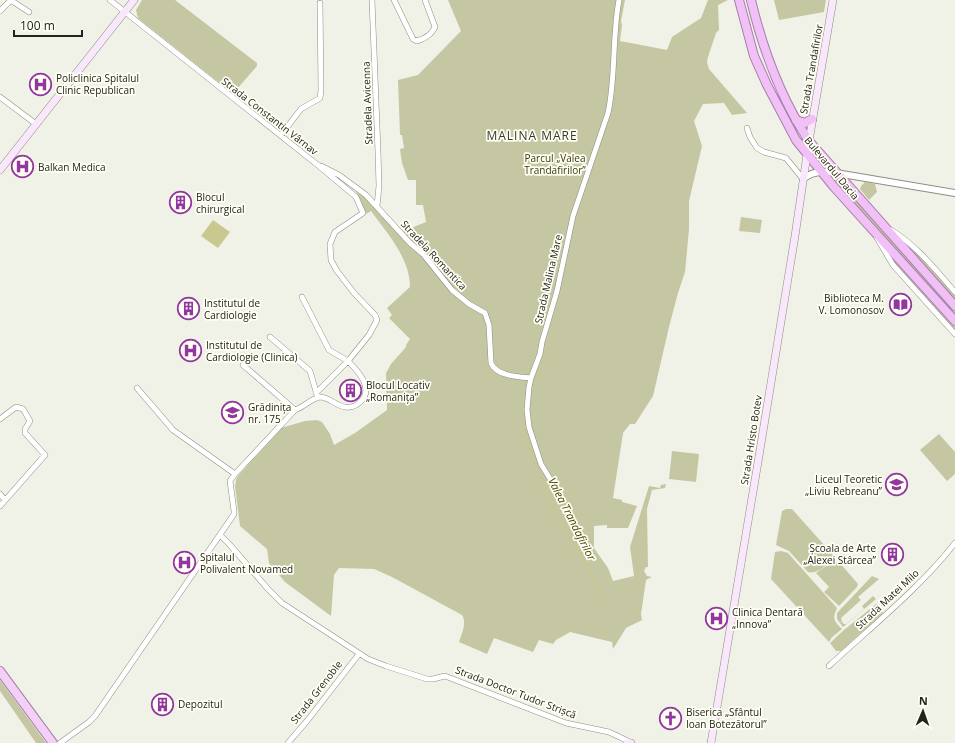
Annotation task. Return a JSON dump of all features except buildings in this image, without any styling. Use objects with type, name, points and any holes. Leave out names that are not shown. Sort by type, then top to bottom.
[{"type":"highway","name":"Bulevardul Dacia","points":[[739,0],[754,56],[780,112],[796,140],[821,172],[955,321]]},
{"type":"highway","name":"Bulevardul Dacia","points":[[751,0],[765,52],[782,94],[809,140],[955,306]]},
{"type":"highway","points":[[796,120],[805,123],[812,119]]},
{"type":"main road","points":[[0,170],[134,0]]},
{"type":"main road","name":"Strada Trandafirilor","points":[[809,140],[833,0]]},
{"type":"main road","name":"Strada Hristo Botev","points":[[711,743],[758,464],[809,140]]},
{"type":"main road","points":[[0,671],[53,743]]},
{"type":"street","points":[[0,11],[12,0],[29,12]]},
{"type":"street","name":"Strada Constantin Vârnav","points":[[110,0],[356,197],[363,213],[334,232],[330,244],[331,260],[337,271],[354,293],[375,315],[377,320],[369,335],[348,361]]},
{"type":"street","name":"Stradela Avicenna","points":[[372,0],[379,159],[377,206]]},
{"type":"street","points":[[394,0],[413,39],[417,41],[423,39],[431,33],[435,27],[425,0]]},
{"type":"street","name":"Strada Malina Mare","points":[[560,492],[554,487],[542,464],[529,427],[527,410],[528,395],[531,378],[540,354],[557,291],[573,216],[608,113],[619,0]]},
{"type":"street","points":[[281,136],[301,109],[320,98],[320,3]]},
{"type":"street","points":[[0,97],[36,124]]},
{"type":"street","points":[[747,128],[750,137],[757,148],[764,152],[786,158],[803,179],[808,175],[821,172],[837,172],[955,193]]},
{"type":"street","name":"Stradela Romantica","points":[[316,164],[328,168],[366,195],[410,243],[423,254],[452,290],[469,304],[485,313],[489,325],[491,363],[494,368],[500,372],[511,375],[531,378]]},
{"type":"street","name":"Bulevardul Dacia","points":[[886,227],[902,237],[918,251],[955,292]]},
{"type":"street","points":[[873,230],[892,266],[955,334]]},
{"type":"street","points":[[302,297],[329,350],[348,361],[365,382],[366,387],[365,396],[362,400],[354,406],[346,408],[317,395]]},
{"type":"street","points":[[270,337],[310,371],[317,395]]},
{"type":"street","points":[[60,743],[95,716],[234,514],[230,481],[235,474],[295,410],[305,406],[317,395],[348,361]]},
{"type":"street","points":[[243,365],[295,410]]},
{"type":"street","points":[[137,388],[174,430],[235,474]]},
{"type":"street","points":[[0,419],[16,407],[23,409],[30,421],[25,429],[25,434],[44,455],[0,506]]},
{"type":"street","points":[[0,494],[5,500]]},
{"type":"street","name":"Strada Doctor Tudor Strișcă","points":[[220,535],[263,584],[282,603],[359,654],[380,664],[427,679],[445,676],[566,723],[609,732],[629,743]]},
{"type":"street","name":"Strada Matei Milo","points":[[829,666],[910,591],[955,543]]},
{"type":"street","name":"Strada Grenoble","points":[[288,743],[359,654]]},
{"type":"green space","points":[[142,0],[175,0],[257,63],[257,66],[236,90],[231,92],[138,18],[136,10]]},
{"type":"green space","name":"Parcul „Valea Trandafirilor”","points":[[448,0],[625,0],[621,21],[620,41],[667,50],[672,37],[701,18],[708,0],[728,0],[718,5],[719,30],[716,33],[707,62],[709,69],[747,113],[732,115],[724,103],[703,104],[694,121],[702,146],[689,201],[689,229],[685,272],[669,327],[653,396],[635,424],[630,424],[623,433],[613,498],[637,506],[628,528],[607,528],[607,525],[594,526],[594,548],[608,568],[613,581],[634,576],[630,547],[649,486],[660,488],[661,485],[666,484],[665,488],[652,490],[647,509],[648,567],[646,567],[644,571],[647,576],[652,577],[646,580],[641,614],[642,620],[626,628],[613,649],[612,642],[570,632],[556,640],[553,644],[539,640],[533,652],[494,638],[487,654],[459,642],[464,625],[462,615],[392,577],[374,569],[339,568],[334,575],[331,616],[285,582],[269,563],[267,549],[240,526],[235,486],[236,480],[281,428],[305,421],[317,420],[322,422],[330,434],[334,445],[355,433],[387,410],[386,373],[391,364],[406,347],[410,339],[389,318],[392,315],[387,308],[410,287],[409,276],[402,256],[396,246],[371,211],[366,214],[356,192],[367,199],[399,233],[426,222],[423,205],[416,205],[416,180],[408,180],[402,163],[400,149],[404,148],[402,135],[400,135],[398,80],[418,75],[461,31]]},
{"type":"green space","points":[[774,0],[826,0],[824,12],[779,20]]},
{"type":"green space","points":[[833,175],[955,311],[955,315],[831,177]]},
{"type":"green space","points":[[865,182],[875,184],[877,192],[869,200],[860,189]]},
{"type":"green space","points":[[741,217],[762,220],[760,233],[739,231]]},
{"type":"green space","points":[[901,240],[916,252],[955,295],[955,301]]},
{"type":"green space","points":[[885,248],[955,326],[955,331],[895,264]]},
{"type":"green space","points":[[939,434],[955,452],[955,474],[947,481],[920,450]]},
{"type":"green space","points":[[672,451],[699,454],[696,482],[669,479]]},
{"type":"green space","points":[[792,509],[834,556],[826,565],[816,572],[808,572],[789,551],[776,545],[782,511]]},
{"type":"green space","points":[[781,551],[788,553],[837,608],[834,617],[837,624],[842,629],[831,638],[829,642],[771,579],[775,552]]},
{"type":"green space","points":[[832,562],[839,562],[858,584],[857,587],[839,606],[824,592],[829,587],[816,573]]},
{"type":"green space","points":[[872,576],[879,579],[858,597],[861,600],[841,618],[841,621],[846,624],[864,609],[862,606],[873,596],[876,599],[843,627],[837,619],[837,613]]},
{"type":"green space","points":[[876,604],[883,613],[841,651],[836,651],[830,643]]},
{"type":"green space","points":[[0,680],[46,743],[36,743],[0,691]]},
{"type":"shaded area","points":[[213,220],[230,232],[218,248],[201,236]]},
{"type":"waterway","name":"Valea Trandafirilor","points":[[530,395],[536,373],[551,343]]},
{"type":"waterway","name":"Valea Trandafirilor","points":[[525,397],[524,426],[526,439],[548,495],[605,599]]},
{"type":"place","name":"Policlinica Spitalul Clinic Republican","points":[[41,84]]},
{"type":"place","name":"Balkan Medica","points":[[23,167]]},
{"type":"place","name":"Blocul chirurgical","points":[[181,203]]},
{"type":"place","name":"Biblioteca M. V. Lomonosov","points":[[900,304]]},
{"type":"place","name":"Institutul de Cardiologie","points":[[188,309]]},
{"type":"place","name":"Institutul de Cardiologie (Clinica)","points":[[190,351]]},
{"type":"place","name":"Blocul Locativ „Romanița”","points":[[350,391]]},
{"type":"place","name":"Grădinița nr. 175","points":[[232,413]]},
{"type":"place","name":"Liceul Teoretic „Liviu Rebreanu”","points":[[897,485]]},
{"type":"place","name":"Școala de Arte „Alexei Stârcea”","points":[[892,554]]},
{"type":"place","name":"Spitalul Polivalent Novamed","points":[[185,563]]},
{"type":"place","name":"Clinica Dentară „Innova”","points":[[716,618]]},
{"type":"place","name":"Depozitul","points":[[163,704]]},
{"type":"place","name":"Biserica „Sfântul Ioan Botezătorul”","points":[[670,718]]},
{"type":"district","name":"MALINA MARE","points":[[532,136]]}]
